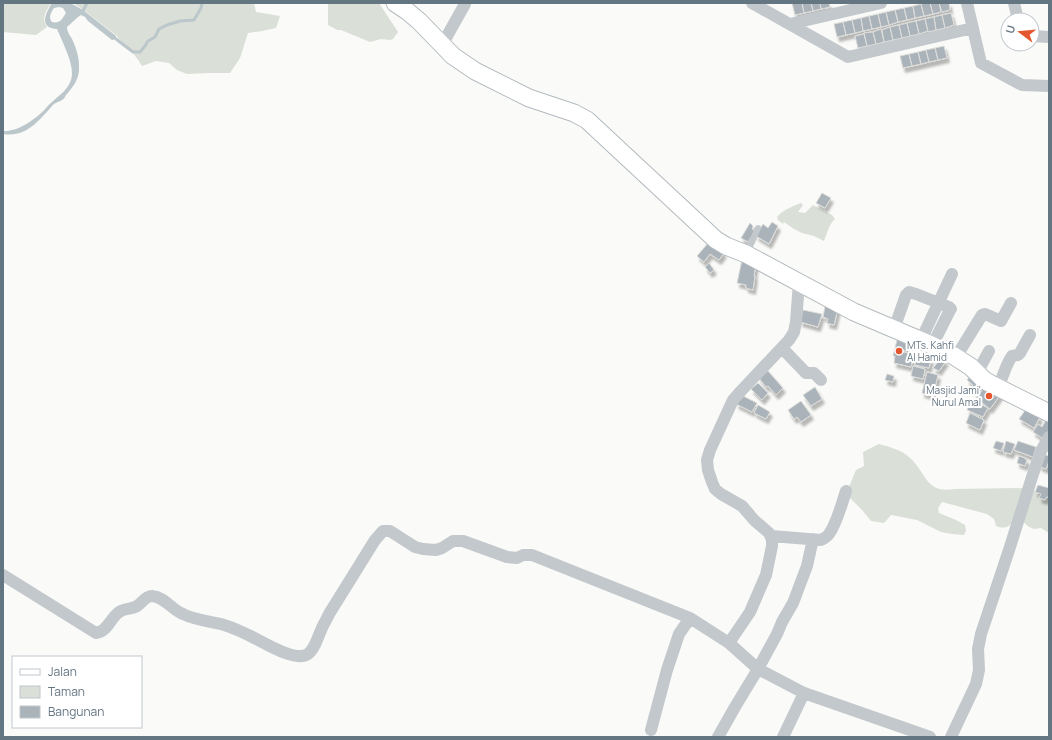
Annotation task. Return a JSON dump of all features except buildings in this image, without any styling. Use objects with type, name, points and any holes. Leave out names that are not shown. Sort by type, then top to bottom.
[{"type":"street","points":[[396,3],[419,21],[461,62],[490,79],[529,98],[574,113],[587,120],[716,240],[726,246],[746,254],[854,312],[956,357],[971,367],[984,380],[1049,413]]},
{"type":"street","points":[[752,3],[848,57],[972,28]]},
{"type":"street","points":[[790,24],[881,3]]},
{"type":"street","points":[[967,3],[981,63],[1022,85],[1049,86]]},
{"type":"street","points":[[442,45],[465,4]]},
{"type":"street","points":[[927,343],[938,303],[952,274]]},
{"type":"street","points":[[799,282],[794,332],[782,348],[734,400],[710,450],[708,465],[715,489],[720,494],[742,506],[771,536],[821,540],[826,538],[830,533],[836,519],[846,491]]},
{"type":"street","points":[[894,329],[907,293],[909,292],[916,294],[938,303]]},
{"type":"street","points":[[956,357],[982,315],[986,314],[1001,321],[1011,302]]},
{"type":"street","points":[[998,388],[1007,363],[1012,356],[1020,353],[1030,335]]},
{"type":"street","points":[[782,348],[806,373],[814,373],[821,380]]},
{"type":"street","points":[[977,373],[989,351]]},
{"type":"street","points":[[951,737],[976,684],[979,670],[978,649],[980,638],[1033,474],[1045,452],[1049,437]]},
{"type":"street","points":[[3,575],[96,633],[100,633],[104,630],[119,612],[133,609],[148,597],[154,596],[162,599],[184,615],[230,627],[284,653],[299,657],[308,654],[312,650],[329,614],[375,540],[383,531],[390,531],[415,547],[423,549],[436,550],[453,541],[463,541],[507,557],[517,558],[523,555],[532,555],[690,618],[729,644],[758,669],[804,693],[927,737]]},
{"type":"street","points":[[729,644],[750,612],[766,575],[772,546],[771,536]]},
{"type":"street","points":[[718,737],[758,669],[793,603],[807,566],[813,539]]},
{"type":"street","points":[[651,730],[665,676],[679,634],[690,618]]},
{"type":"street","points":[[783,737],[804,693]]},
{"type":"lane","points":[[746,254],[758,228]]},
{"type":"green space","points":[[3,3],[51,3],[44,18],[47,27],[36,35],[3,32]]},
{"type":"green space","points":[[73,3],[254,3],[256,12],[280,16],[276,28],[248,33],[240,58],[230,73],[187,74],[177,70],[169,63],[156,61],[142,66],[128,47],[117,36]]},
{"type":"green space","points":[[328,3],[379,3],[398,32],[393,39],[381,39],[370,42],[341,30],[337,30],[328,25]]},
{"type":"green space","points":[[801,203],[803,205],[798,212],[805,213],[813,205],[832,215],[835,219],[830,226],[824,241],[814,236],[802,233],[778,220],[777,217],[782,212]]},
{"type":"green space","points":[[879,444],[896,449],[907,455],[916,464],[928,481],[938,488],[945,490],[1026,488],[1049,497],[1049,533],[1041,528],[1034,529],[1029,527],[1022,521],[1014,521],[1004,528],[999,527],[996,526],[994,519],[987,514],[942,502],[938,508],[939,513],[965,525],[966,531],[964,535],[941,532],[917,520],[891,515],[884,523],[871,521],[846,494],[856,470],[864,466],[863,452]]},
{"type":"shaded area","points":[[52,3],[72,4],[83,10],[116,36],[116,39],[112,40],[85,17],[81,15],[78,17],[67,27],[79,62],[79,74],[74,85],[63,99],[54,104],[32,126],[19,133],[3,134],[3,131],[10,131],[19,128],[35,118],[62,93],[72,78],[72,68],[57,29],[48,26],[45,20],[49,7]],"holes":[[[54,8],[63,8],[66,13],[62,19],[59,22],[52,22],[50,17]]]},
{"type":"waterway","points":[[82,13],[87,3]]},
{"type":"waterway","points":[[116,39],[133,52],[140,52],[148,41],[155,37],[159,29],[180,21],[194,20],[201,8],[202,3]]},
{"type":"place","name":"MTs. Kahfi Al Hamid","points":[[899,351]]},
{"type":"place","name":"Masjid Jami' Nurul Amal","points":[[989,396]]}]
